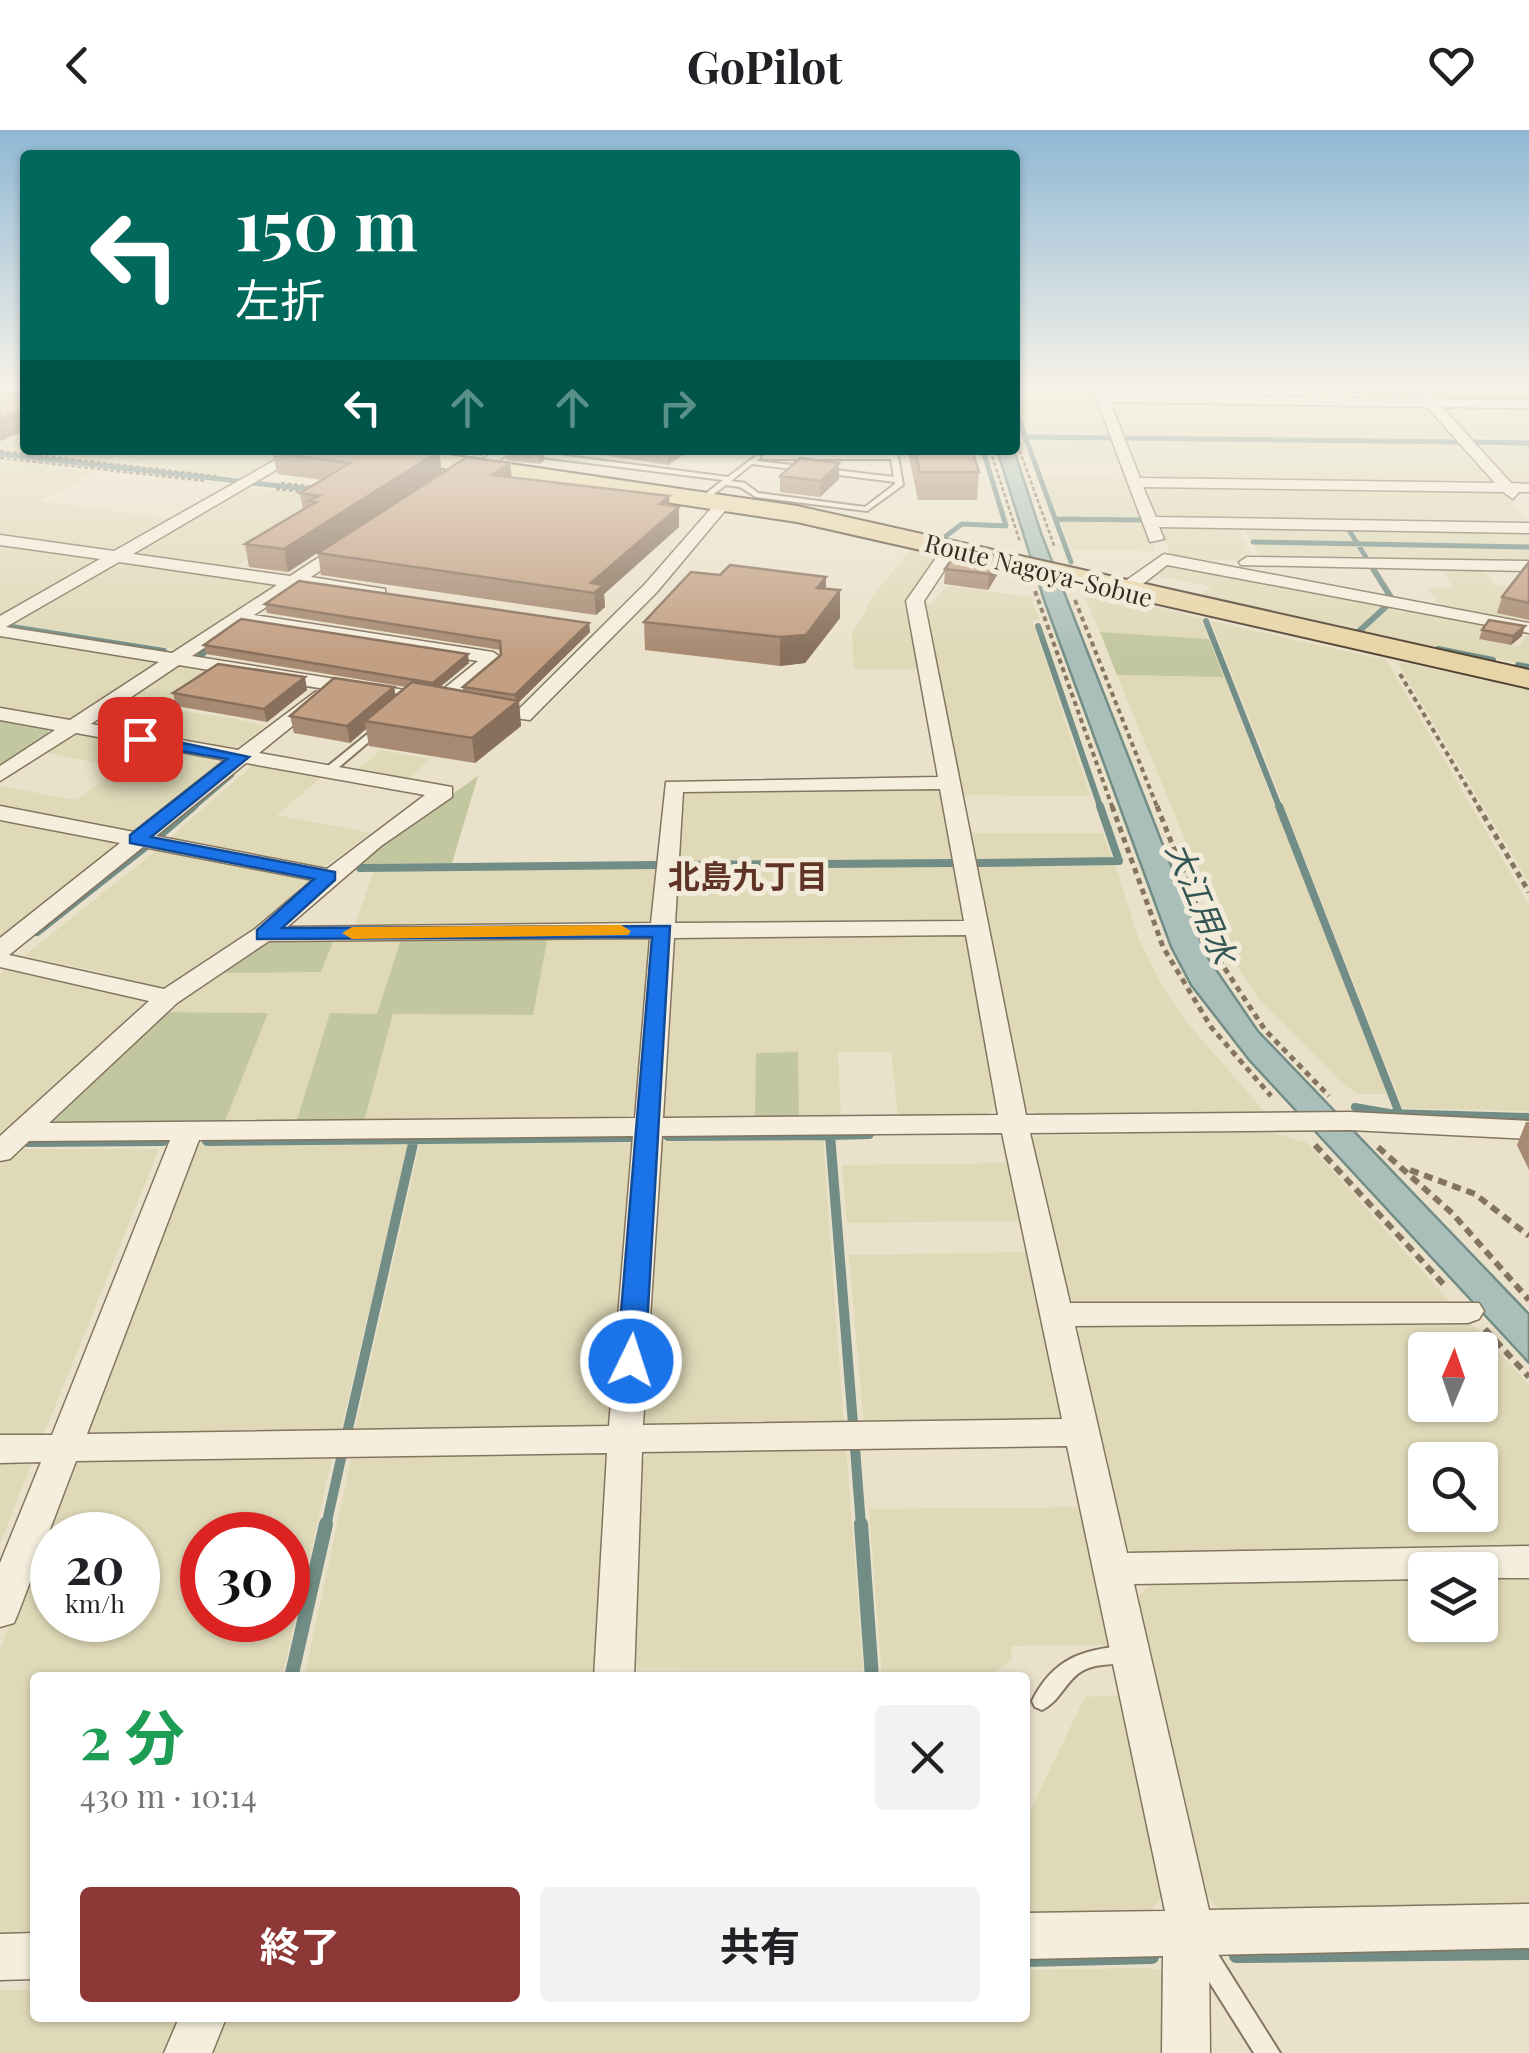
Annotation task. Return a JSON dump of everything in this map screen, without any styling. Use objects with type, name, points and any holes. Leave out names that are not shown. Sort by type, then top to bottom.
[{"type":"main road","name":"Route Nagoya-Sobue","points":[[569,474],[722,490],[1124,590],[1386,650],[1529,678]]},
{"type":"street","points":[[0,627],[259,474]]},
{"type":"street","points":[[444,482],[460,474]]},
{"type":"street","points":[[1131,474],[1164,560]]},
{"type":"street","points":[[1495,474],[1529,512]]},
{"type":"street","points":[[1134,482],[1529,488]]},
{"type":"street","points":[[0,627],[332,685],[407,704],[440,702],[523,716],[722,490]]},
{"type":"street","points":[[1150,522],[1529,528]]},
{"type":"street","points":[[0,775],[372,530]]},
{"type":"street","points":[[0,540],[390,594]]},
{"type":"street","points":[[951,548],[915,601],[1014,1124],[1189,1933],[1186,2053]]},
{"type":"street","points":[[1124,590],[1164,560],[1529,628]]},
{"type":"street","points":[[1187,564],[1529,566]]},
{"type":"street","points":[[239,618],[493,658],[440,702]]},
{"type":"street","points":[[0,950],[332,685]]},
{"type":"street","points":[[0,714],[444,792],[328,876],[264,934],[168,998],[0,1152]]},
{"type":"street","points":[[614,1672],[625,1439],[673,786],[950,783]]},
{"type":"street","points":[[0,813],[328,876]]},
{"type":"street","points":[[264,934],[977,928]]},
{"type":"street","points":[[0,960],[168,998]]},
{"type":"street","points":[[22,1132],[1295,1121],[1529,1130]]},
{"type":"street","points":[[0,1611],[188,1130]]},
{"type":"street","points":[[1056,1315],[1468,1311]]},
{"type":"street","points":[[0,1449],[1082,1432]]},
{"type":"street","points":[[1112,1569],[1529,1562]]},
{"type":"street","points":[[1030,1936],[1529,1926]]},
{"type":"street","points":[[0,1956],[30,1956]]},
{"type":"street","points":[[188,2053],[201,2022]]},
{"type":"lane","points":[[638,474],[722,490],[742,485],[756,495],[867,509],[899,485],[897,474]]},
{"type":"lane","points":[[722,490],[739,474]]},
{"type":"lane","points":[[853,474],[898,480]]},
{"type":"lane","points":[[327,772],[385,723]]},
{"type":"lane","points":[[1042,1701],[1066,1668],[1086,1657],[1130,1654]]},
{"type":"lane","points":[[1189,1933],[1268,2053]]},
{"type":"path","points":[[172,474],[316,493]]},
{"type":"path","points":[[172,474],[319,487]]},
{"type":"path","points":[[998,474],[1163,947],[1211,1028],[1529,1377]]},
{"type":"path","points":[[1028,474],[1216,954],[1265,1030],[1351,1121],[1407,1170],[1529,1300]]},
{"type":"path","points":[[1386,650],[1529,892]]},
{"type":"path","points":[[1407,1170],[1481,1196],[1501,1207],[1529,1236]]},
{"type":"shaded area","points":[[0,474],[92,474],[40,501],[174,519],[120,550],[108,552],[0,537]]},
{"type":"shaded area","points":[[206,474],[254,474],[246,478]]},
{"type":"shaded area","points":[[1138,474],[1488,474],[1497,484],[1140,478]]},
{"type":"shaded area","points":[[1500,474],[1529,474],[1529,486],[1509,484]]},
{"type":"shaded area","points":[[1044,478],[1128,479],[1145,519],[1059,517]]},
{"type":"shaded area","points":[[1149,484],[1503,491],[1529,523],[1156,518],[1145,491],[1151,491]]},
{"type":"shaded area","points":[[239,489],[331,497],[307,523],[231,570],[133,556],[131,552]]},
{"type":"shaded area","points":[[1060,520],[1143,521],[1155,551],[1072,550]]},
{"type":"shaded area","points":[[1159,524],[1236,525],[1253,560],[1171,557]]},
{"type":"shaded area","points":[[1243,526],[1342,527],[1353,543],[1251,542]]},
{"type":"shaded area","points":[[1351,527],[1529,530],[1529,546],[1361,543]]},
{"type":"shaded area","points":[[0,543],[99,557],[99,561],[0,618]]},
{"type":"shaded area","points":[[1253,543],[1354,545],[1365,562],[1261,560]]},
{"type":"shaded area","points":[[1363,545],[1529,548],[1529,564],[1374,562]]},
{"type":"shaded area","points":[[913,546],[937,554],[907,600],[920,669],[854,669],[852,634],[873,596]]},
{"type":"shaded area","points":[[125,561],[273,583],[276,587],[180,650],[9,623],[113,563]]},
{"type":"shaded area","points":[[1167,564],[1386,603],[1355,631],[1200,596],[1212,586],[1151,575]]},
{"type":"shaded area","points":[[1440,568],[1482,568],[1496,586],[1529,587],[1529,617],[1505,621],[1443,609],[1428,589],[1454,588]]},
{"type":"shaded area","points":[[946,586],[1031,597],[1040,620],[1032,620],[1090,796],[960,795],[922,604],[931,605]]},
{"type":"shaded area","points":[[1081,589],[1201,618],[1209,639],[1100,632]]},
{"type":"shaded area","points":[[1410,608],[1486,623],[1477,639],[1518,647],[1529,631],[1529,665],[1362,632],[1389,609],[1405,613]]},
{"type":"shaded area","points":[[1211,621],[1386,660],[1529,905],[1529,1111],[1403,1108]]},
{"type":"shaded area","points":[[0,635],[154,660],[157,665],[77,717],[62,720],[0,709]]},
{"type":"shaded area","points":[[1397,662],[1529,689],[1529,883]]},
{"type":"shaded area","points":[[185,665],[224,672],[180,702],[131,694],[173,667]]},
{"type":"shaded area","points":[[1117,675],[1224,677],[1387,1094],[1357,1094],[1338,1079],[1259,999],[1238,968]]},
{"type":"shaded area","points":[[184,711],[265,726],[241,745],[225,748],[149,736]]},
{"type":"shaded area","points":[[80,734],[215,758],[219,764],[142,829],[129,832],[0,807],[0,786],[76,800],[122,768],[44,752]]},
{"type":"shaded area","points":[[381,750],[431,759],[407,780],[356,771]]},
{"type":"shaded area","points":[[253,765],[322,777],[277,815],[371,833],[327,865],[312,867],[167,840]]},
{"type":"shaded area","points":[[934,787],[943,791],[956,860],[676,861],[682,794],[690,790]]},
{"type":"shaded area","points":[[0,823],[113,841],[115,849],[0,942]]},
{"type":"shaded area","points":[[968,833],[1103,833],[1112,859],[974,860]]},
{"type":"shaded area","points":[[157,850],[306,878],[308,884],[268,921],[166,993],[104,973],[24,956]]},
{"type":"shaded area","points":[[1115,864],[1139,940],[1159,980],[1184,1019],[1265,1112],[1044,1116],[1023,1108],[976,865]]},
{"type":"shaded area","points":[[957,865],[966,919],[957,923],[680,925],[670,921],[675,868]]},
{"type":"shaded area","points":[[656,867],[652,921],[642,927],[353,930],[374,870]]},
{"type":"shaded area","points":[[959,933],[969,939],[998,1106],[986,1115],[898,1115],[891,1052],[838,1052],[841,1116],[799,1116],[798,1052],[757,1053],[755,1117],[665,1118],[658,1113],[671,942],[681,936]]},
{"type":"shaded area","points":[[402,936],[377,1014],[330,1014],[296,1123],[224,1124],[267,1014],[164,1012],[220,973],[321,972],[335,937]]},
{"type":"shaded area","points":[[548,936],[642,936],[651,942],[635,1113],[625,1119],[364,1122],[393,1014],[532,1015]]},
{"type":"shaded area","points":[[9,967],[145,997],[144,1007],[0,1140],[0,975]]},
{"type":"shaded area","points":[[1270,1132],[1307,1143],[1452,1304],[1081,1306],[1066,1296],[1032,1136]]},
{"type":"shaded area","points":[[823,1139],[844,1428],[653,1429],[638,1414],[657,1141]]},
{"type":"shaded area","points":[[409,1141],[340,1434],[95,1437],[83,1428],[191,1148],[202,1143]]},
{"type":"shaded area","points":[[420,1143],[635,1143],[614,1420],[602,1432],[354,1434]]},
{"type":"shaded area","points":[[18,1149],[159,1149],[41,1441],[0,1441],[0,1166]]},
{"type":"shaded area","points":[[1013,1163],[1025,1221],[847,1223],[842,1165]]},
{"type":"shaded area","points":[[1032,1252],[1066,1414],[1054,1424],[864,1427],[849,1255]]},
{"type":"shaded area","points":[[1469,1321],[1479,1332],[1408,1332],[1408,1422],[1498,1422],[1498,1352],[1529,1385],[1529,1550],[1142,1559],[1124,1546],[1074,1333],[1087,1324]]},
{"type":"shaded area","points":[[846,1447],[863,1668],[628,1667],[637,1464],[655,1449]]},
{"type":"shaded area","points":[[602,1452],[612,1461],[603,1672],[305,1672],[352,1454]]},
{"type":"shaded area","points":[[333,1454],[310,1555],[310,1512],[180,1512],[180,1642],[290,1642],[283,1672],[30,1672],[30,1937],[0,1938],[0,1649],[30,1570],[30,1642],[160,1642],[160,1512],[52,1512],[69,1468],[87,1457]]},
{"type":"shaded area","points":[[34,1458],[0,1544],[0,1459]]},
{"type":"shaded area","points":[[1088,1507],[1115,1645],[1011,1646],[1012,1659],[996,1672],[882,1672],[869,1509]]},
{"type":"shaded area","points":[[1529,1577],[1529,1906],[1222,1911],[1201,1891],[1137,1597],[1151,1585],[1408,1579],[1408,1642],[1498,1642],[1498,1578]]},
{"type":"shaded area","points":[[1126,1695],[1165,1892],[1149,1913],[1030,1915],[1030,1811],[1085,1697]]},
{"type":"shaded area","points":[[1030,1970],[1164,1971],[1164,2053],[209,2053],[222,2022],[1030,2022]]},
{"type":"shaded area","points":[[0,1990],[30,1990],[30,2022],[181,2022],[168,2053],[0,2053]]},
{"type":"green space","points":[[1100,632],[1209,639],[1224,677],[1117,675]]},
{"type":"green space","points":[[0,721],[48,730],[48,735],[0,766]]},
{"type":"green space","points":[[478,776],[452,863],[354,864]]},
{"type":"green space","points":[[402,936],[548,936],[533,1015],[393,1014],[364,1122],[296,1123],[330,1013],[377,1014]]},
{"type":"green space","points":[[335,937],[321,972],[220,973],[263,942]]},
{"type":"green space","points":[[164,1012],[268,1013],[224,1124],[54,1127],[50,1118]]},
{"type":"green space","points":[[798,1052],[799,1116],[755,1117],[756,1053]]},
{"type":"water","points":[[1004,474],[1022,474],[1041,533],[1206,955],[1258,1031],[1529,1314],[1529,1363],[1249,1060],[1191,985],[1171,947],[1044,600]]},
{"type":"building","points":[[332,474],[403,474],[284,549],[245,544],[316,502],[309,501],[319,496],[300,493]]},
{"type":"building","points":[[441,474],[494,474],[669,496],[660,504],[679,507],[591,583],[604,585],[594,593],[318,553]]},
{"type":"building","points":[[783,474],[828,474],[821,481],[780,476]]},
{"type":"building","points":[[960,548],[1001,556],[989,574],[945,569]]},
{"type":"building","points":[[1529,562],[1529,603],[1502,597]]},
{"type":"building","points":[[730,565],[826,577],[817,588],[840,590],[806,635],[780,637],[644,622],[691,572],[720,575]]},
{"type":"building","points":[[299,581],[589,623],[515,695],[463,687],[501,655],[500,641],[265,604]]},
{"type":"building","points":[[241,619],[468,654],[433,683],[204,645]]},
{"type":"building","points":[[1489,620],[1525,626],[1513,636],[1482,630]]},
{"type":"building","points":[[218,664],[305,677],[264,709],[173,693]]},
{"type":"building","points":[[334,678],[394,687],[347,726],[290,716]]},
{"type":"building","points":[[412,682],[518,701],[472,738],[365,721]]},
{"type":"waterway","points":[[174,474],[238,481]]},
{"type":"waterway","points":[[946,536],[962,524],[1006,526],[990,474]]},
{"type":"waterway","points":[[1039,474],[1055,519]]},
{"type":"waterway","points":[[252,483],[319,490]]},
{"type":"waterway","points":[[1055,519],[1143,520]]},
{"type":"waterway","points":[[1055,519],[1071,562]]},
{"type":"waterway","points":[[1347,527],[1358,544]]},
{"type":"waterway","points":[[1253,542],[1358,544]]},
{"type":"waterway","points":[[1358,544],[1529,547]]},
{"type":"waterway","points":[[1358,544],[1369,562]]},
{"type":"waterway","points":[[1372,567],[1392,599]]},
{"type":"waterway","points":[[1348,631],[1357,633],[1389,604]]},
{"type":"waterway","points":[[1206,621],[1280,809]]},
{"type":"waterway","points":[[1038,626],[1101,809]]},
{"type":"waterway","points":[[12,627],[164,651]]},
{"type":"waterway","points":[[199,657],[215,643]]},
{"type":"waterway","points":[[1438,649],[1493,660]]},
{"type":"waterway","points":[[1518,665],[1529,667]]},
{"type":"waterway","points":[[191,809],[231,775]]},
{"type":"waterway","points":[[158,837],[194,806]]},
{"type":"waterway","points":[[979,863],[1119,861],[1100,806]]},
{"type":"waterway","points":[[1279,806],[1399,1113]]},
{"type":"waterway","points":[[37,932],[145,847]]},
{"type":"waterway","points":[[676,865],[952,863]]},
{"type":"waterway","points":[[360,868],[655,865]]},
{"type":"waterway","points":[[1355,1107],[1389,1113],[1529,1117]]},
{"type":"waterway","points":[[830,1135],[869,1134]]},
{"type":"waterway","points":[[668,1136],[830,1135]]},
{"type":"waterway","points":[[830,1135],[853,1424]]},
{"type":"waterway","points":[[414,1139],[631,1137]]},
{"type":"waterway","points":[[207,1141],[414,1139]]},
{"type":"waterway","points":[[347,1433],[414,1139]]},
{"type":"waterway","points":[[27,1142],[163,1141]]},
{"type":"waterway","points":[[855,1448],[861,1526]]},
{"type":"waterway","points":[[326,1526],[342,1454]]},
{"type":"waterway","points":[[292,1672],[326,1524]]},
{"type":"waterway","points":[[861,1524],[872,1672]]},
{"type":"waterway","points":[[1236,1956],[1529,1953]]},
{"type":"waterway","points":[[1030,1960],[1152,1957]]},
{"type":"slow traffic","points":[[352,933],[621,931]]},
{"type":"district","name":"北島九丁目","points":[[748,874]]},
{"type":"route","points":[[140,739],[240,757],[136,839],[328,876],[264,934],[662,930],[631,1361]]},
{"type":"water label","name":"大江用水","points":[[1203,902]]}]
